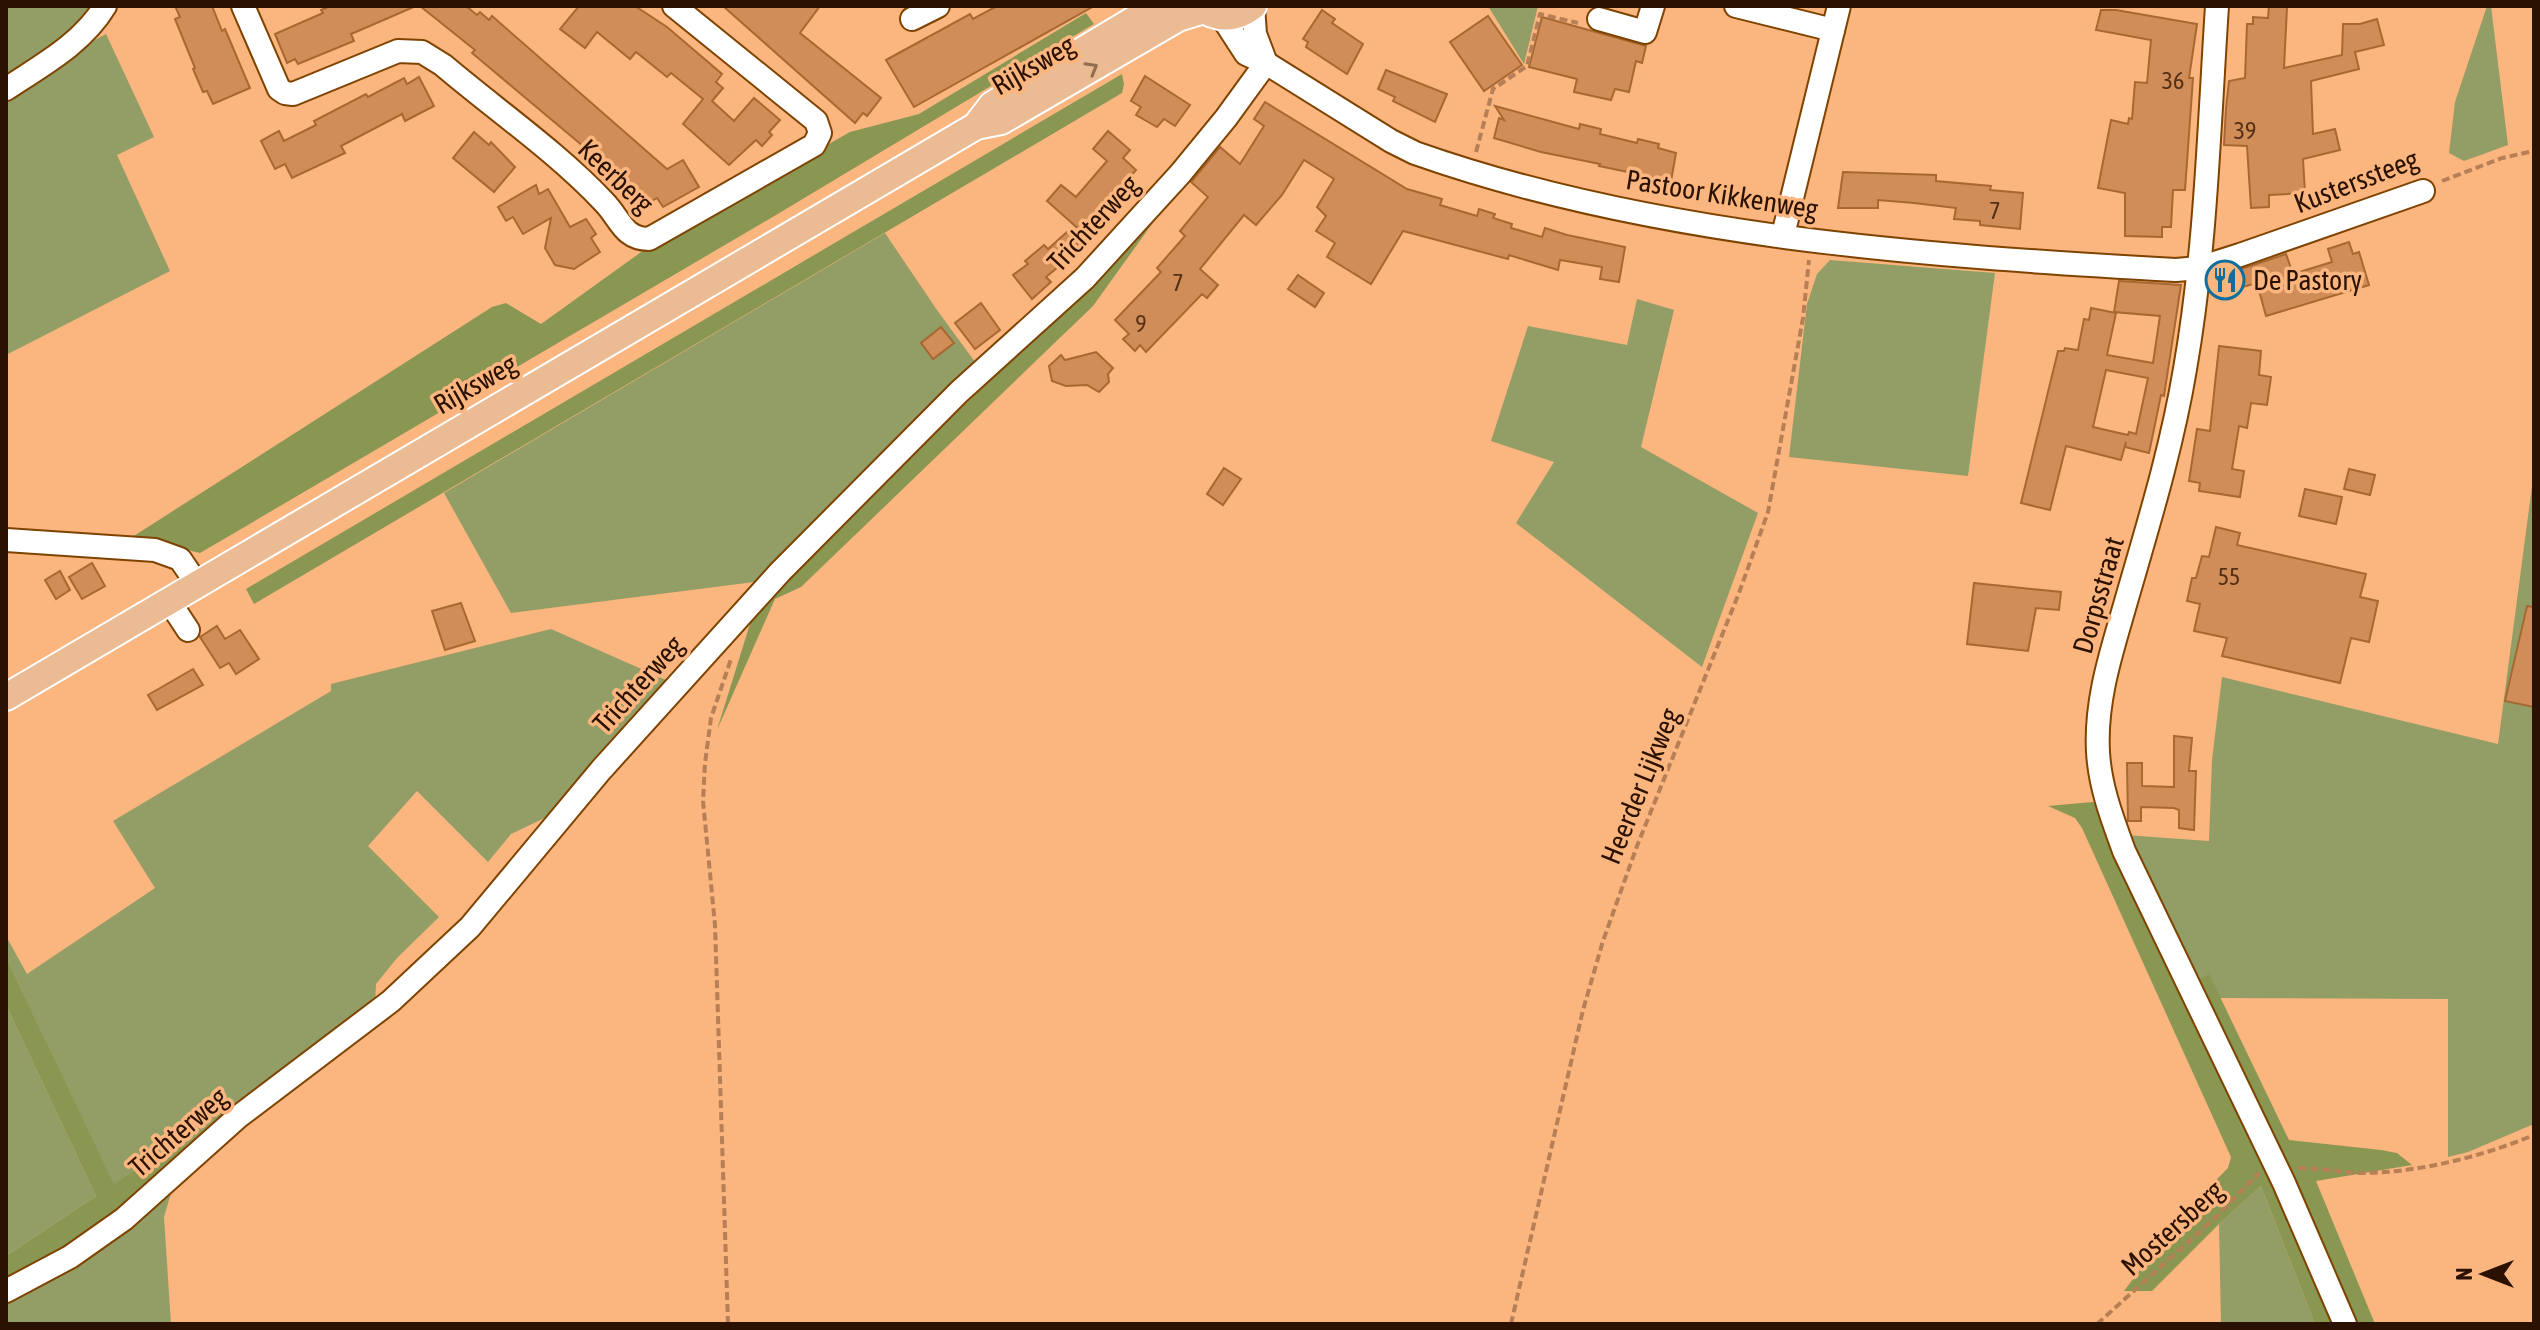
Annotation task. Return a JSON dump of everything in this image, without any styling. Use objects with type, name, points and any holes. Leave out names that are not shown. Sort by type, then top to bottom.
[{"type":"main road","name":"Rijksweg","points":[[976,126],[992,105],[1157,6]]},
{"type":"main road","name":"Rijksweg","points":[[6,697],[976,126],[1001,121],[1178,18],[1208,11],[1238,15],[1253,6]]},
{"type":"street","points":[[6,89],[70,46],[105,6]]},
{"type":"street","name":"Keerberg","points":[[243,6],[279,89],[285,93],[293,94],[398,51],[422,52],[443,65],[568,168],[607,204],[628,232],[637,239],[649,239],[814,145],[820,133],[816,121],[674,6]]},
{"type":"street","points":[[912,19],[938,6]]},
{"type":"street","points":[[1253,6],[1255,34],[1266,63]]},
{"type":"street","points":[[1595,22],[1645,32],[1653,6]]},
{"type":"street","points":[[1736,6],[1833,30]]},
{"type":"street","points":[[1783,235],[1839,6]]},
{"type":"street","name":"Dorpsstraat","points":[[2217,6],[2199,268],[2185,371],[2169,450],[2110,654],[2101,703],[2098,752],[2108,810],[2124,851],[2276,1167],[2345,1324]]},
{"type":"street","name":"Pastoor Kikkenweg","points":[[1208,11],[1246,54],[1266,63],[1403,147],[1472,170],[1601,205],[1783,235],[1898,249],[2176,270],[2199,268]]},
{"type":"street","name":"Trichterweg","points":[[6,1291],[70,1257],[124,1219],[238,1117],[391,1001],[470,927],[601,770],[780,572],[959,392],[1085,278],[1180,174],[1266,63]]},
{"type":"street","name":"Kusterssteeg","points":[[2199,268],[2423,191]]},
{"type":"street","points":[[6,540],[155,550],[180,559],[197,584]]},
{"type":"street","points":[[169,601],[188,630]]},
{"type":"path","points":[[1472,170],[1493,89],[1527,66],[1540,14],[1595,22]]},
{"type":"path","name":"Kusterssteeg","points":[[2423,191],[2502,158],[2534,151]]},
{"type":"path","name":"Heerder Lijkweg","points":[[1511,1324],[1583,1010],[1603,941],[1768,512],[1803,318],[1808,266]]},
{"type":"path","points":[[728,1324],[715,925],[703,801],[711,718],[737,647]]},
{"type":"path","points":[[2276,1167],[2360,1173],[2394,1171],[2461,1158],[2534,1135]]},
{"type":"path","name":"Mostersberg","points":[[2097,1324],[2215,1218],[2253,1178],[2276,1167]]},
{"type":"green space","points":[[6,6],[100,6],[81,47],[106,34],[154,137],[117,155],[170,271],[6,355]]},
{"type":"green space","points":[[1488,6],[1538,6],[1524,64]]},
{"type":"green space","points":[[2487,6],[2491,6],[2508,145],[2464,161],[2449,153],[2455,102]]},
{"type":"green space","points":[[1086,13],[1094,24],[776,215],[200,553],[126,541],[492,307],[506,303],[541,324],[651,245],[850,132],[919,114]]},
{"type":"green space","points":[[1122,74],[1122,93],[254,604],[246,589]]},
{"type":"green space","points":[[1162,210],[1093,306],[801,587],[775,599],[717,730],[754,611],[884,480],[1083,294]]},
{"type":"green space","points":[[885,233],[978,366],[762,581],[511,613],[444,493]]},
{"type":"green space","points":[[1830,260],[1995,273],[1968,476],[1789,457],[1807,304],[1817,274]]},
{"type":"green space","points":[[1637,299],[1674,310],[1641,447],[1758,513],[1702,667],[1516,523],[1554,462],[1491,441],[1528,326],[1627,345]]},
{"type":"green space","points":[[2534,471],[2534,1124],[2468,1152],[2448,1157],[2448,999],[2220,998],[2209,975],[2190,984],[2125,835],[2209,841],[2212,760],[2222,677],[2498,744]]},
{"type":"green space","points":[[551,629],[673,683],[553,814],[511,834],[488,862],[417,791],[368,846],[439,917],[397,958],[376,984],[375,1006],[211,1133],[150,1161],[114,1185],[6,957],[6,936],[27,974],[155,888],[113,821],[331,691],[331,684]]},
{"type":"green space","points":[[2093,802],[2125,835],[2191,984],[2209,974],[2289,1140],[2397,1153],[2412,1165],[2316,1181],[2375,1324],[2315,1324],[2261,1186],[2152,1291],[2124,1291],[2184,1212],[2228,1168],[2231,1157],[2082,828],[2075,818],[2048,806]]},
{"type":"green space","points":[[6,957],[114,1184],[150,1161],[211,1133],[137,1199],[6,1287],[6,1256],[96,1196],[6,1005]]},
{"type":"green space","points":[[6,1005],[96,1196],[6,1256]]},
{"type":"green space","points":[[2261,1186],[2315,1324],[2221,1324],[2219,1224]]},
{"type":"green space","points":[[171,1193],[164,1217],[171,1324],[6,1324],[6,1297],[88,1256]]},
{"type":"building","points":[[175,6],[212,6],[250,88],[213,104],[207,91],[203,92],[193,69],[175,19],[180,17]]},
{"type":"building","points":[[330,6],[416,6],[351,34],[354,41],[298,64],[295,59],[287,63],[275,34],[323,13],[321,10]]},
{"type":"building","points":[[420,6],[466,6],[489,20],[492,16],[667,169],[683,160],[699,187],[663,207],[657,198],[643,206],[633,188]]},
{"type":"building","points":[[579,6],[635,6],[667,27],[722,74],[716,82],[723,88],[712,101],[734,121],[754,98],[780,120],[769,132],[772,135],[762,146],[756,140],[729,165],[683,124],[703,99],[671,73],[667,77],[636,52],[630,59],[597,32],[585,48],[560,29]]},
{"type":"building","points":[[723,6],[820,6],[800,33],[881,98],[867,116],[863,113],[855,123]]},
{"type":"building","points":[[997,6],[1094,6],[914,107],[886,60],[970,14],[973,19]]},
{"type":"building","points":[[2269,6],[2287,7],[2284,68],[2342,55],[2343,24],[2360,24],[2377,19],[2384,45],[2355,52],[2359,69],[2311,81],[2313,134],[2335,129],[2340,150],[2303,159],[2305,193],[2269,195],[2269,207],[2251,208],[2247,146],[2224,145],[2226,108],[2229,81],[2245,78],[2247,24],[2253,24],[2253,17],[2268,18]]},
{"type":"building","points":[[1322,10],[1335,19],[1332,23],[1363,44],[1347,74],[1306,47],[1308,42],[1303,39]]},
{"type":"building","points":[[2101,10],[2197,24],[2189,78],[2193,78],[2185,190],[2173,190],[2171,227],[2162,227],[2162,237],[2125,236],[2125,193],[2098,188],[2111,120],[2128,124],[2129,118],[2132,119],[2135,82],[2147,83],[2151,40],[2096,30]]},
{"type":"building","points":[[1488,16],[1522,65],[1484,91],[1450,42]]},
{"type":"building","points":[[1542,17],[1646,46],[1642,63],[1636,61],[1629,92],[1615,89],[1611,100],[1574,92],[1577,79],[1529,67]]},
{"type":"building","points":[[1386,70],[1447,94],[1435,122],[1393,101],[1395,97],[1378,89]]},
{"type":"building","points":[[1145,76],[1190,105],[1175,126],[1164,119],[1157,127],[1136,115],[1141,107],[1131,101]]},
{"type":"building","points":[[419,77],[434,106],[405,121],[402,114],[341,146],[345,153],[292,178],[285,164],[275,169],[261,141],[279,131],[284,141],[316,125],[314,121],[366,94],[368,97],[404,78],[407,84]]},
{"type":"building","points":[[1265,102],[1407,189],[1442,199],[1440,205],[1477,216],[1479,209],[1495,214],[1493,218],[1512,224],[1511,228],[1542,237],[1545,228],[1625,247],[1619,282],[1600,279],[1602,267],[1560,260],[1558,270],[1509,255],[1508,259],[1403,231],[1371,284],[1327,257],[1335,243],[1316,231],[1326,216],[1317,207],[1334,179],[1304,160],[1282,195],[1256,225],[1244,215],[1200,269],[1218,285],[1207,298],[1202,294],[1146,352],[1140,345],[1135,351],[1123,339],[1129,334],[1115,320],[1161,272],[1157,268],[1185,236],[1180,231],[1208,197],[1191,182],[1220,147],[1240,164],[1264,126],[1254,119]]},
{"type":"building","points":[[1495,106],[1579,129],[1580,124],[1601,129],[1600,134],[1637,143],[1638,139],[1659,144],[1658,148],[1676,153],[1671,181],[1541,152],[1494,138],[1499,118],[1504,120]]},
{"type":"building","points":[[1108,131],[1130,150],[1123,158],[1136,170],[1082,232],[1047,201],[1061,185],[1076,197],[1107,161],[1093,149]]},
{"type":"building","points":[[474,132],[489,145],[491,142],[515,167],[494,192],[453,158]]},
{"type":"building","points":[[1843,172],[1936,175],[1936,181],[1991,186],[1990,190],[2023,193],[2020,229],[1954,219],[1956,208],[1914,203],[1878,200],[1878,208],[1838,208]]},
{"type":"building","points":[[536,185],[539,194],[548,189],[570,227],[586,219],[596,234],[591,238],[600,252],[574,269],[555,265],[545,248],[551,218],[523,234],[513,217],[506,221],[498,207]]},
{"type":"building","points":[[1067,232],[1081,248],[1046,277],[1051,282],[1032,299],[1013,275],[1028,264],[1025,261],[1044,245],[1048,249]]},
{"type":"building","points":[[2349,242],[2353,254],[2359,252],[2369,285],[2266,316],[2257,283],[2217,294],[2217,277],[2286,254],[2293,274],[2332,262],[2328,249]]},
{"type":"building","points":[[1298,275],[1324,293],[1315,307],[1288,289]]},
{"type":"building","points":[[2119,281],[2181,285],[2164,396],[2161,395],[2149,453],[2125,447],[2126,442],[2121,460],[2066,446],[2050,510],[2021,503],[2058,351],[2065,348],[2078,350],[2084,319],[2089,320],[2091,308],[2116,313],[2107,355],[2153,363],[2160,316],[2114,312]],"holes":[[[2106,370],[2148,378],[2136,434],[2093,427]]]},
{"type":"building","points":[[981,303],[1000,330],[975,349],[955,323]]},
{"type":"building","points":[[941,327],[954,343],[933,359],[921,343]]},
{"type":"building","points":[[2219,346],[2261,351],[2259,375],[2271,377],[2267,405],[2251,403],[2247,428],[2239,426],[2232,469],[2244,471],[2240,497],[2199,491],[2200,483],[2189,481],[2197,429],[2210,431]]},
{"type":"building","points":[[1096,352],[1113,368],[1108,374],[1109,382],[1099,392],[1087,385],[1066,386],[1052,381],[1049,366],[1061,355],[1065,360]]},
{"type":"building","points":[[1224,468],[1241,479],[1223,505],[1207,494]]},
{"type":"building","points":[[2349,469],[2375,475],[2370,495],[2344,489]]},
{"type":"building","points":[[2305,489],[2342,497],[2336,524],[2299,516]]},
{"type":"building","points":[[2216,527],[2240,533],[2237,545],[2366,574],[2360,597],[2378,601],[2369,642],[2351,638],[2340,683],[2222,656],[2227,638],[2194,631],[2200,604],[2187,601],[2192,578],[2196,578],[2202,556],[2209,557]]},
{"type":"building","points":[[92,563],[105,586],[82,599],[69,577]]},
{"type":"building","points":[[60,571],[70,590],[56,599],[45,580]]},
{"type":"building","points":[[1974,583],[2061,592],[2059,610],[2036,608],[2028,651],[1967,644]]},
{"type":"building","points":[[461,603],[475,641],[445,650],[432,611]]},
{"type":"building","points":[[2527,606],[2534,607],[2534,707],[2505,701]]},
{"type":"building","points":[[217,626],[225,639],[240,630],[259,659],[236,674],[229,663],[220,668],[200,637]]},
{"type":"building","points":[[193,669],[203,685],[157,710],[148,695]]},
{"type":"building","points":[[2174,736],[2192,738],[2189,771],[2196,771],[2194,830],[2179,828],[2179,810],[2174,808],[2141,807],[2141,821],[2128,821],[2127,763],[2142,763],[2142,786],[2174,787]]},
{"type":"place","name":"De Pastory","points":[[2225,280]]}]
